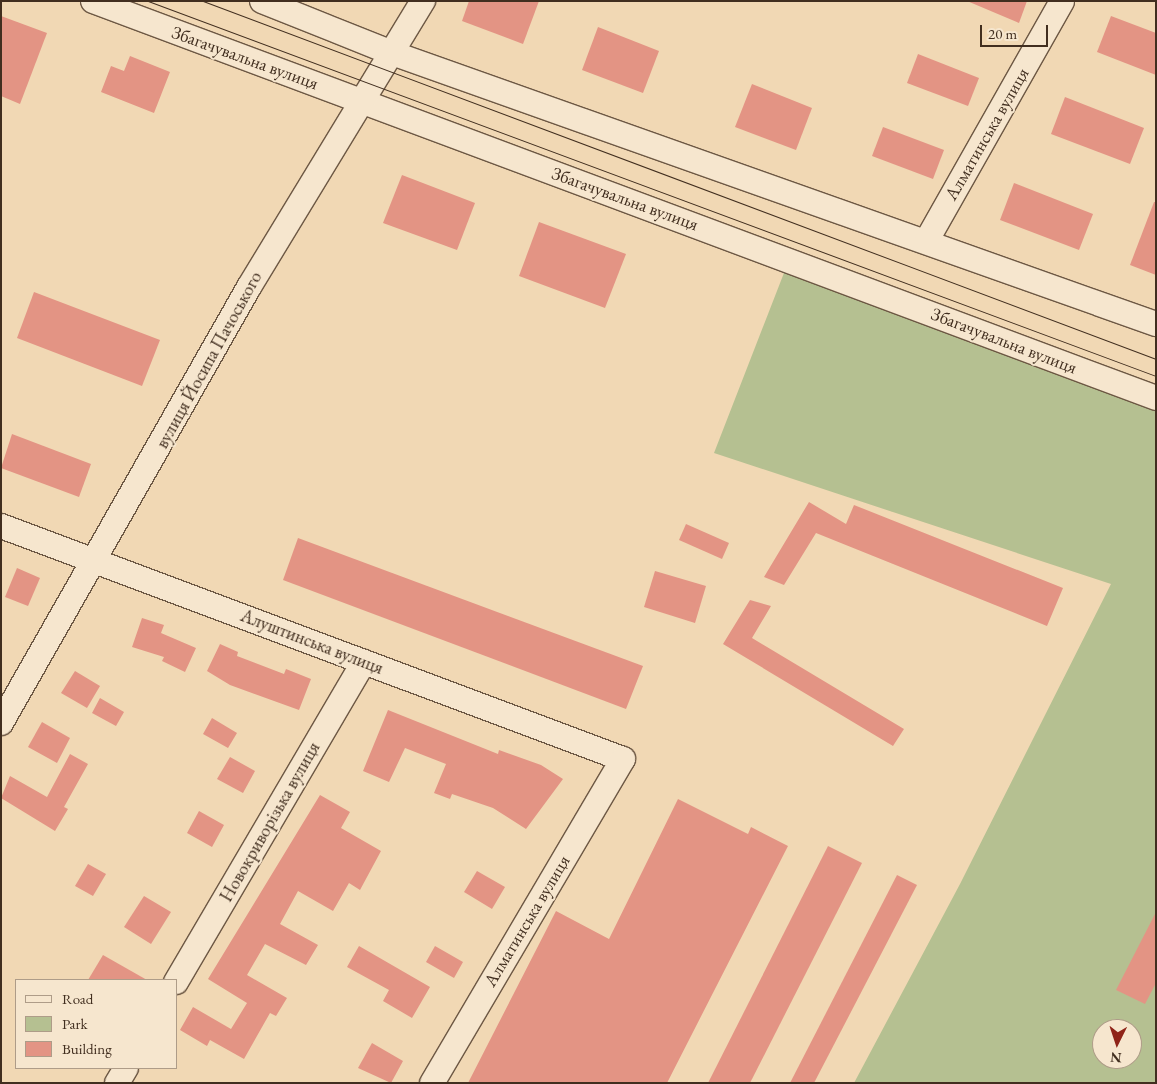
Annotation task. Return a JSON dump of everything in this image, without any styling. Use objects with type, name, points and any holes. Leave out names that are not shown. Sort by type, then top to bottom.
[{"type":"street","name":"Збагачувальна вулиця","points":[[93,1],[1156,398]]},
{"type":"street","points":[[262,1],[392,53],[927,240],[1156,324]]},
{"type":"street","name":"вулиця Йосипа Пачоського","points":[[1,723],[97,561],[249,288],[423,1]]},
{"type":"street","name":"Алматинська вулиця","points":[[927,240],[1062,1]]},
{"type":"street","name":"Алуштинська вулиця","points":[[1,526],[623,759]]},
{"type":"street","name":"Новокриворізька вулиця","points":[[178,979],[364,662]]},
{"type":"street","name":"Алматинська вулиця","points":[[432,1083],[623,759]]},
{"type":"street","points":[[117,1083],[125,1069]]},
{"type":"green space","points":[[789,260],[1156,398],[1156,1083],[854,1083],[960,884],[1111,584],[714,453]]},
{"type":"building","points":[[469,1],[539,1],[523,44],[462,21]]},
{"type":"building","points":[[967,1],[1027,1],[1019,23]]},
{"type":"building","points":[[1,16],[47,33],[20,104],[1,96]]},
{"type":"building","points":[[1111,16],[1156,33],[1156,75],[1097,52]]},
{"type":"building","points":[[598,27],[659,51],[643,93],[582,70]]},
{"type":"building","points":[[918,54],[979,78],[968,106],[907,83]]},
{"type":"building","points":[[130,56],[170,72],[154,113],[101,92],[111,66],[124,71]]},
{"type":"building","points":[[752,84],[812,108],[796,150],[735,127]]},
{"type":"building","points":[[1065,97],[1144,128],[1130,164],[1051,134]]},
{"type":"building","points":[[883,127],[944,150],[933,179],[872,156]]},
{"type":"building","points":[[402,175],[475,203],[457,250],[383,223]]},
{"type":"building","points":[[1014,183],[1093,214],[1079,250],[1000,220]]},
{"type":"building","points":[[1154,202],[1156,202],[1156,275],[1130,265]]},
{"type":"building","points":[[539,222],[626,254],[605,308],[519,276]]},
{"type":"building","points":[[34,292],[160,340],[142,386],[17,338]]},
{"type":"building","points":[[12,434],[91,464],[79,497],[1,468]]},
{"type":"building","points":[[809,502],[846,524],[854,505],[1063,588],[1047,626],[816,533],[784,585],[764,577]]},
{"type":"building","points":[[686,524],[729,543],[722,559],[679,540]]},
{"type":"building","points":[[298,538],[643,666],[626,709],[283,580]]},
{"type":"building","points":[[17,568],[40,578],[28,606],[5,597]]},
{"type":"building","points":[[655,571],[706,586],[695,623],[644,607]]},
{"type":"building","points":[[750,600],[771,606],[752,638],[904,729],[893,746],[723,644]]},
{"type":"building","points":[[142,618],[164,625],[161,633],[196,648],[185,672],[162,661],[164,657],[132,647]]},
{"type":"building","points":[[220,644],[238,652],[237,656],[284,674],[286,669],[311,679],[299,710],[230,685],[207,671]]},
{"type":"building","points":[[75,671],[100,686],[87,708],[61,693]]},
{"type":"building","points":[[100,698],[124,712],[116,726],[92,713]]},
{"type":"building","points":[[388,710],[498,754],[499,750],[541,765],[563,779],[526,829],[493,808],[452,794],[450,799],[434,793],[446,764],[405,748],[389,782],[363,771]]},
{"type":"building","points":[[212,718],[237,733],[228,748],[203,734]]},
{"type":"building","points":[[42,722],[70,738],[57,763],[28,747]]},
{"type":"building","points":[[70,754],[88,764],[64,807],[68,809],[55,831],[1,798],[10,776],[47,797]]},
{"type":"building","points":[[230,757],[255,771],[243,793],[217,779]]},
{"type":"building","points":[[320,795],[350,812],[341,828],[381,851],[360,890],[349,883],[333,911],[298,891],[280,924],[318,945],[306,965],[265,944],[247,975],[287,998],[276,1016],[270,1013],[244,1059],[210,1040],[207,1046],[180,1030],[193,1007],[231,1029],[247,1003],[208,979]]},
{"type":"building","points":[[678,799],[748,834],[751,827],[788,846],[667,1083],[468,1083],[556,911],[609,939]]},
{"type":"building","points":[[199,811],[224,825],[212,847],[187,833]]},
{"type":"building","points":[[828,846],[862,863],[750,1083],[708,1083]]},
{"type":"building","points":[[88,864],[106,874],[93,896],[75,886]]},
{"type":"building","points":[[477,871],[505,887],[492,909],[464,892]]},
{"type":"building","points":[[897,875],[917,885],[814,1083],[790,1083]]},
{"type":"building","points":[[144,896],[171,912],[151,944],[124,927]]},
{"type":"building","points":[[1156,912],[1156,983],[1145,1004],[1116,990]]},
{"type":"building","points":[[359,946],[430,987],[412,1018],[383,1001],[389,990],[347,967]]},
{"type":"building","points":[[435,946],[463,962],[454,978],[426,962]]},
{"type":"building","points":[[103,955],[145,979],[89,979]]},
{"type":"building","points":[[372,1043],[403,1061],[391,1083],[358,1068]]},
{"type":"tram line","points":[[148,1],[1156,376]]},
{"type":"tram line","points":[[203,1],[1156,359]]}]
